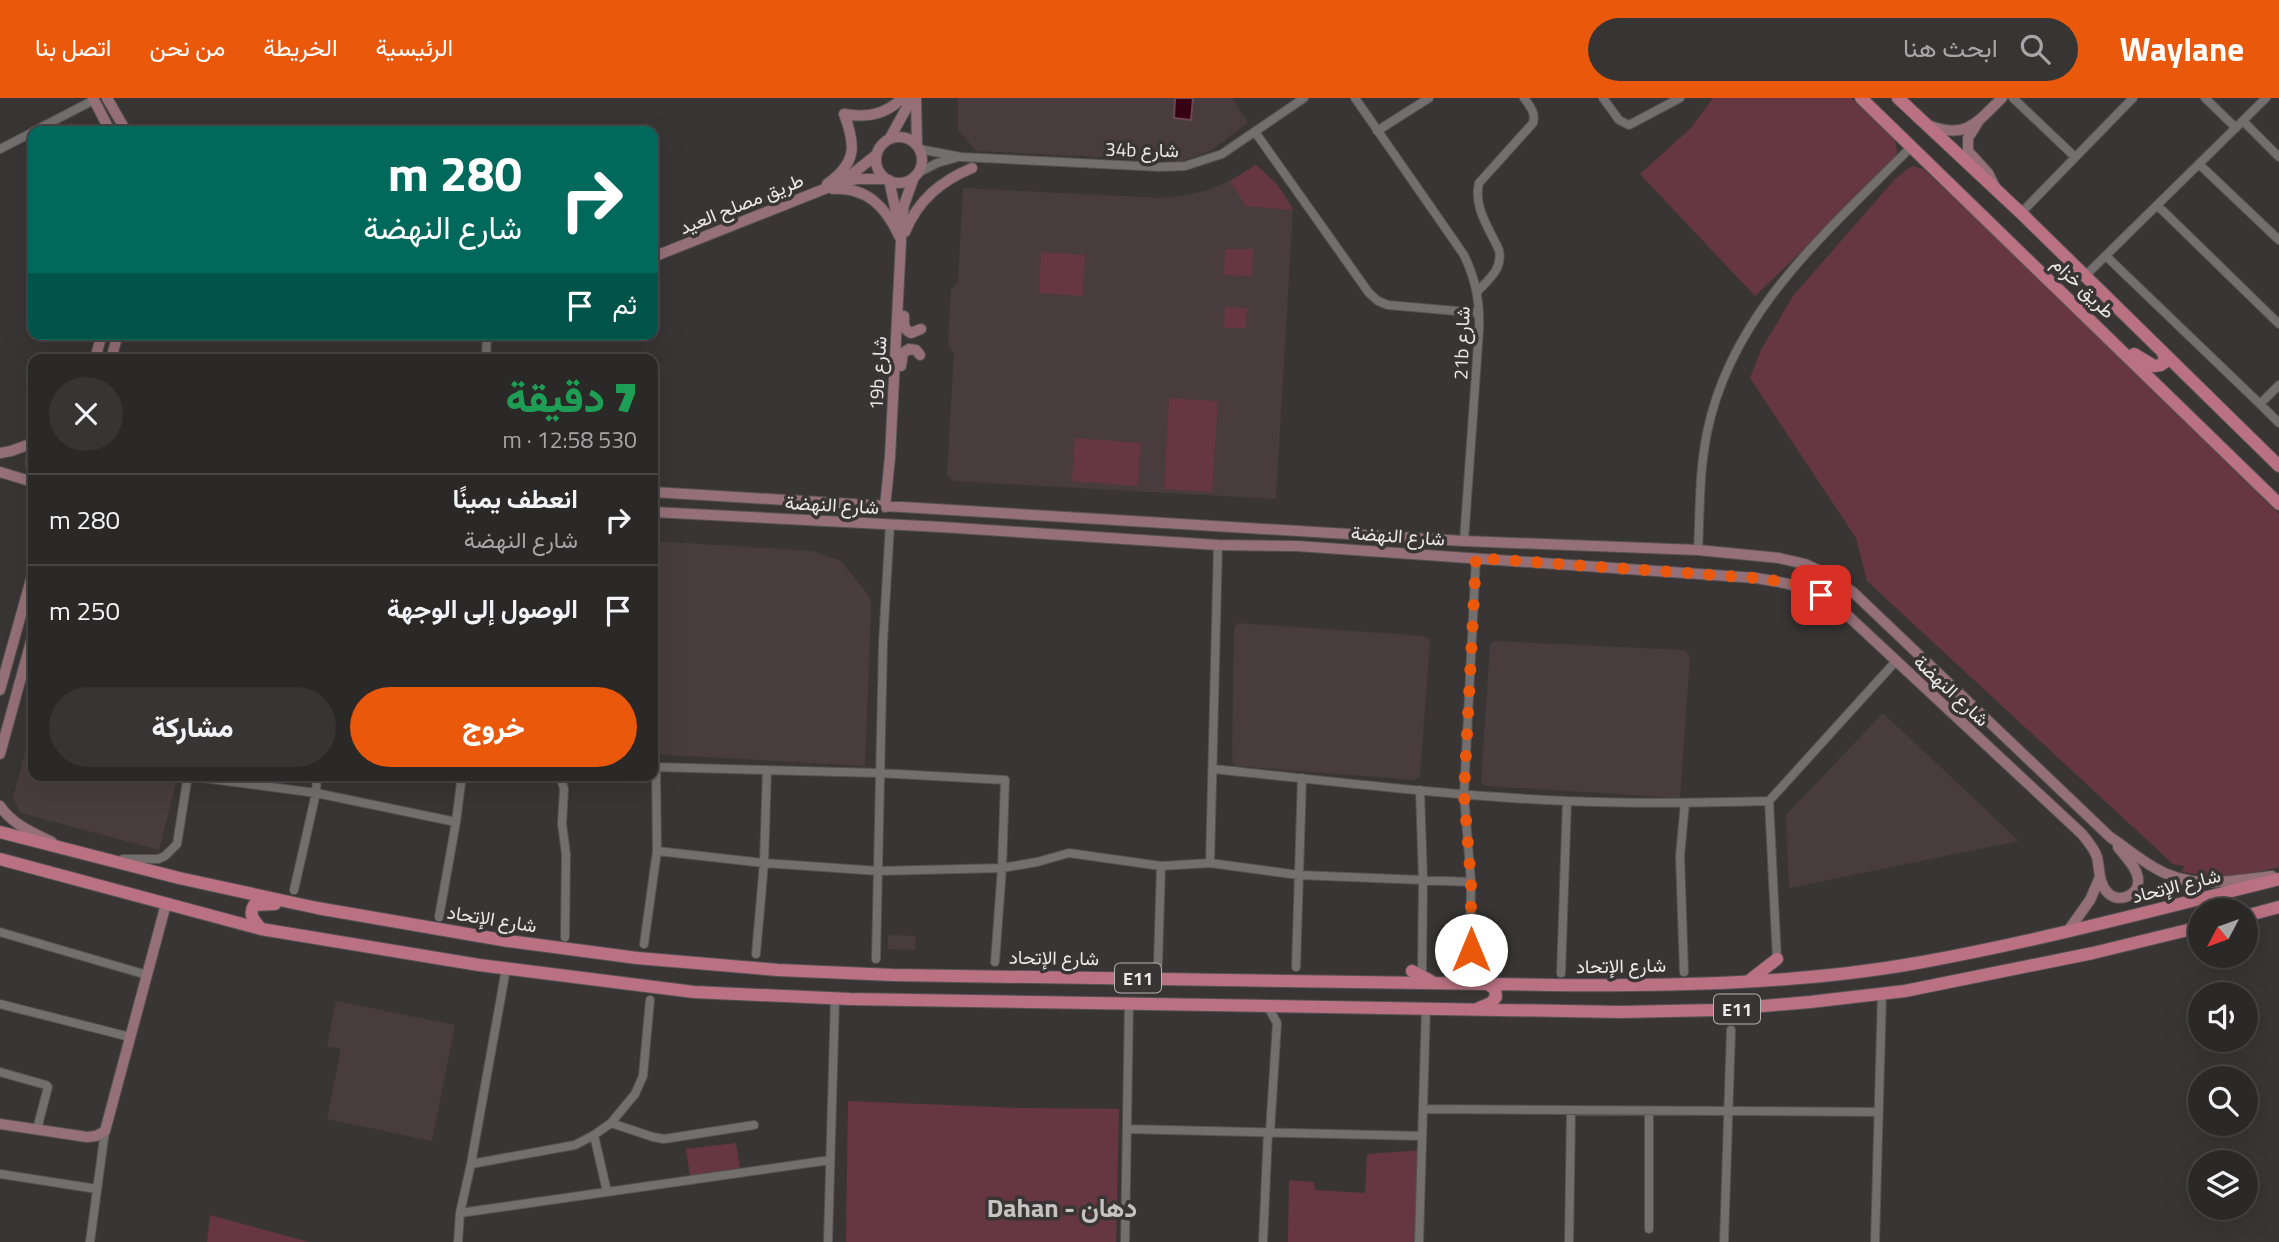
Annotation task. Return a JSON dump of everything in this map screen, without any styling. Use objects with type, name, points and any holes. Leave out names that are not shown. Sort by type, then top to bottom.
[{"type":"main road","points":[[107,98],[123,126]]},
{"type":"main road","points":[[819,190],[843,171],[851,158],[853,145],[844,114],[859,117],[873,115],[885,111],[902,98]]},
{"type":"main road","points":[[914,98],[921,165],[915,176],[902,183],[887,180],[877,169],[876,155],[881,145],[890,138],[914,98]]},
{"type":"main road","name":"طريق خزام","points":[[1861,98],[2279,504]]},
{"type":"main road","name":"طريق خزام","points":[[1898,98],[2021,213],[2279,467]]},
{"type":"main road","points":[[1928,125],[1954,132],[1961,131],[1980,119],[2001,98]]},
{"type":"main road","points":[[93,99],[107,126]]},
{"type":"main road","points":[[1980,119],[1966,145],[1972,157],[1988,173],[1996,191]]},
{"type":"main road","points":[[890,138],[908,139],[918,148]]},
{"type":"main road","name":"طريق مصلح العيد","points":[[842,182],[876,155]]},
{"type":"main road","points":[[901,241],[913,214],[931,192],[954,175],[972,168]]},
{"type":"main road","name":"19b شارع","points":[[885,507],[904,205],[915,176]]},
{"type":"main road","name":"طريق مصلح العيد","points":[[658,255],[842,182],[857,179],[887,180]]},
{"type":"main road","name":"19b شارع","points":[[887,180],[901,241]]},
{"type":"main road","points":[[819,190],[849,189],[873,199],[885,209],[901,241]]},
{"type":"main road","points":[[901,265],[905,280],[904,325],[906,331],[911,333],[921,330]]},
{"type":"main road","points":[[2107,336],[2154,366],[2165,362],[2163,352]]},
{"type":"main road","points":[[890,457],[897,449],[901,359],[903,353],[909,349],[916,350],[920,355]]},
{"type":"main road","points":[[0,453],[28,445]]},
{"type":"main road","points":[[0,472],[28,479]]},
{"type":"main road","name":"شارع النهضة","points":[[658,492],[1464,541],[1698,550],[1779,558],[1805,564],[1854,593],[2110,837]]},
{"type":"main road","points":[[672,514],[670,508],[673,503],[694,495]]},
{"type":"main road","name":"شارع النهضة","points":[[658,513],[1218,545],[1297,546],[1743,577],[1800,584],[1821,595],[1846,614],[2082,834],[2093,849],[2100,877]]},
{"type":"main road","points":[[1297,546],[1340,546],[1343,542],[1340,534]]},
{"type":"main road","points":[[0,690],[28,590]]},
{"type":"main road","points":[[0,754],[28,652]]},
{"type":"main road","points":[[0,806],[5,814],[19,824],[64,848]]},
{"type":"main road","name":"شارع الإتحاد","points":[[0,832],[179,878],[317,908],[508,941],[636,958],[778,970],[893,975],[1628,986],[1748,981],[1916,963],[2068,931],[2279,877]]},
{"type":"main road","points":[[2110,837],[2156,869],[2178,879],[2204,883],[2279,877]]},
{"type":"main road","points":[[2100,877],[2108,893],[2118,898],[2134,893],[2138,886],[2136,870],[2110,837]]},
{"type":"main road","name":"E11","points":[[0,859],[261,929],[506,969],[694,992],[835,998],[1621,1012],[1717,1010],[1905,991],[2093,953],[2188,930]]},
{"type":"main road","points":[[2068,931],[2090,900],[2100,877]]},
{"type":"main road","points":[[261,929],[251,917],[250,911],[254,905],[260,903],[317,908]]},
{"type":"main road","points":[[0,1124],[87,1137],[106,1131],[166,904]]},
{"type":"main road","points":[[2258,913],[2279,907]]},
{"type":"main road","points":[[1748,981],[1777,958]]},
{"type":"main road","points":[[1417,971],[1434,983]]},
{"type":"main road","points":[[1479,1008],[1491,1003],[1496,997],[1495,989],[1488,984]]},
{"type":"street","name":"34b شارع","points":[[918,148],[961,157],[1185,166],[1222,154],[1304,98]]},
{"type":"street","name":"21b شارع","points":[[1355,98],[1464,256],[1475,282],[1479,313],[1464,541]]},
{"type":"street","points":[[1377,131],[1429,98]]},
{"type":"street","points":[[1477,292],[1497,270],[1501,258],[1477,205],[1476,194],[1479,183],[1533,123],[1535,117],[1524,98]]},
{"type":"street","points":[[1603,98],[1619,120],[1629,125],[1680,98]]},
{"type":"street","points":[[2013,98],[2075,158]]},
{"type":"street","points":[[2021,213],[2133,98]]},
{"type":"street","points":[[2205,98],[2279,157]]},
{"type":"street","points":[[2085,276],[2266,98]]},
{"type":"street","points":[[43,126],[93,99]]},
{"type":"street","points":[[1255,132],[1378,301],[1479,313]]},
{"type":"street","points":[[0,149],[28,134]]},
{"type":"street","points":[[1698,550],[1701,477],[1707,432],[1722,386],[1742,339],[1766,302],[1800,259],[1911,147]]},
{"type":"street","name":"34b شارع","points":[[915,176],[937,163],[961,157]]},
{"type":"street","points":[[2199,164],[2279,240]]},
{"type":"street","points":[[2157,205],[2279,324]]},
{"type":"street","points":[[2106,256],[2279,423]]},
{"type":"street","points":[[2260,404],[2279,385]]},
{"type":"street","points":[[876,959],[883,643],[890,524]]},
{"type":"street","points":[[1210,863],[1218,545]]},
{"type":"street","points":[[1470,972],[1471,882],[1464,794],[1476,558]]},
{"type":"street","points":[[1777,958],[1769,801],[1896,661]]},
{"type":"street","points":[[658,768],[767,769],[1004,780],[996,962]]},
{"type":"street","points":[[756,954],[764,863],[767,769]]},
{"type":"street","points":[[1213,769],[1464,794],[1567,801],[1769,801]]},
{"type":"street","points":[[1296,967],[1302,778]]},
{"type":"street","points":[[104,859],[158,859],[165,856],[177,844],[187,781]]},
{"type":"street","points":[[226,781],[316,793],[456,822]]},
{"type":"street","points":[[293,890],[317,781]]},
{"type":"street","points":[[439,917],[460,781]]},
{"type":"street","points":[[562,781],[564,789],[562,824],[566,854],[565,937]]},
{"type":"street","points":[[644,944],[657,851],[654,781]]},
{"type":"street","points":[[1417,971],[1423,880],[1420,790]]},
{"type":"street","points":[[1562,973],[1567,801]]},
{"type":"street","points":[[1684,972],[1680,856],[1685,803]]},
{"type":"street","points":[[657,851],[764,863],[878,871],[1002,868],[1069,853],[1161,866],[1210,863],[1299,875],[1471,882]]},
{"type":"street","points":[[1158,964],[1161,866]]},
{"type":"street","points":[[0,932],[147,975]]},
{"type":"street","points":[[458,1242],[460,1213],[506,969]]},
{"type":"street","points":[[1875,1242],[1882,994]]},
{"type":"street","points":[[828,1242],[835,998]]},
{"type":"street","points":[[471,1164],[575,1144],[611,1123],[635,1094],[643,1076],[650,1000]]},
{"type":"street","points":[[1125,1242],[1129,1002]]},
{"type":"street","points":[[0,1004],[130,1037]]},
{"type":"street","points":[[1263,1242],[1277,1023],[1267,1006]]},
{"type":"street","points":[[1419,1242],[1426,1007]]},
{"type":"street","points":[[1724,1242],[1731,1030]]},
{"type":"street","points":[[0,1072],[46,1084],[48,1087],[37,1129]]},
{"type":"street","points":[[1423,1108],[1878,1112]]},
{"type":"street","points":[[1569,1242],[1571,1110]]},
{"type":"street","points":[[1649,1112],[1649,1229]]},
{"type":"street","points":[[611,1123],[653,1138],[664,1139],[754,1125]]},
{"type":"street","points":[[1127,1129],[1422,1136]]},
{"type":"street","points":[[90,1242],[106,1131]]},
{"type":"street","points":[[594,1135],[607,1192]]},
{"type":"street","points":[[460,1213],[830,1160]]},
{"type":"street","points":[[0,1174],[97,1189]]},
{"type":"shaded area","points":[[958,98],[1232,98],[1248,123],[1210,151],[1182,161],[976,151],[958,129]]},
{"type":"shaded area","points":[[1175,98],[1193,98],[1191,120],[1174,118]]},
{"type":"shaded area","points":[[1713,98],[1851,98],[1895,140],[1895,161],[1755,296],[1640,174],[1691,128]]},
{"type":"shaded area","points":[[1256,165],[1277,184],[1293,207],[1276,499],[953,481],[947,474],[954,354],[948,345],[951,290],[958,282],[963,188],[1160,198],[1208,190],[1232,180]]},
{"type":"shaded area","points":[[1256,165],[1277,184],[1293,210],[1246,206],[1230,181]]},
{"type":"shaded area","points":[[1912,166],[1923,169],[1993,233],[2279,514],[2279,867],[2227,879],[2182,872],[2184,866],[2173,864],[1867,581],[1856,538],[1750,378],[1761,350],[1793,296],[1895,179]]},
{"type":"shaded area","points":[[1225,249],[1253,249],[1252,276],[1224,275]]},
{"type":"shaded area","points":[[1041,252],[1085,255],[1083,296],[1039,293]]},
{"type":"shaded area","points":[[1225,307],[1247,308],[1246,328],[1224,328]]},
{"type":"shaded area","points":[[1169,398],[1218,401],[1212,492],[1164,489]]},
{"type":"shaded area","points":[[1075,438],[1141,443],[1138,486],[1072,481]]},
{"type":"shaded area","points":[[658,541],[812,551],[841,561],[870,598],[865,766],[658,754]]},
{"type":"shaded area","points":[[1237,623],[1424,636],[1430,640],[1420,776],[1415,780],[1235,766],[1232,761],[1234,629]]},
{"type":"shaded area","points":[[1493,641],[1685,650],[1690,656],[1680,798],[1486,786],[1481,782],[1490,645]]},
{"type":"shaded area","points":[[1883,713],[2019,841],[1789,888],[1786,815]]},
{"type":"shaded area","points":[[28,740],[28,781],[176,781],[159,850],[21,813],[13,798]]},
{"type":"shaded area","points":[[888,935],[916,936],[915,950],[888,949]]},
{"type":"shaded area","points":[[336,1001],[455,1025],[432,1141],[327,1119],[341,1049],[327,1046]]},
{"type":"shaded area","points":[[848,1101],[1119,1109],[1116,1242],[846,1242]]},
{"type":"shaded area","points":[[736,1143],[740,1169],[690,1176],[686,1149]]},
{"type":"shaded area","points":[[1424,1150],[1416,1242],[1288,1242],[1289,1180],[1314,1182],[1315,1190],[1365,1193],[1367,1154]]},
{"type":"shaded area","points":[[210,1215],[309,1242],[207,1242]]},
{"type":"district","name":"Dahan - دهان","points":[[1062,1207]]},
{"type":"route","points":[[1471,950],[1471,882],[1464,794],[1476,558],[1756,578],[1800,584],[1821,595]]}]
